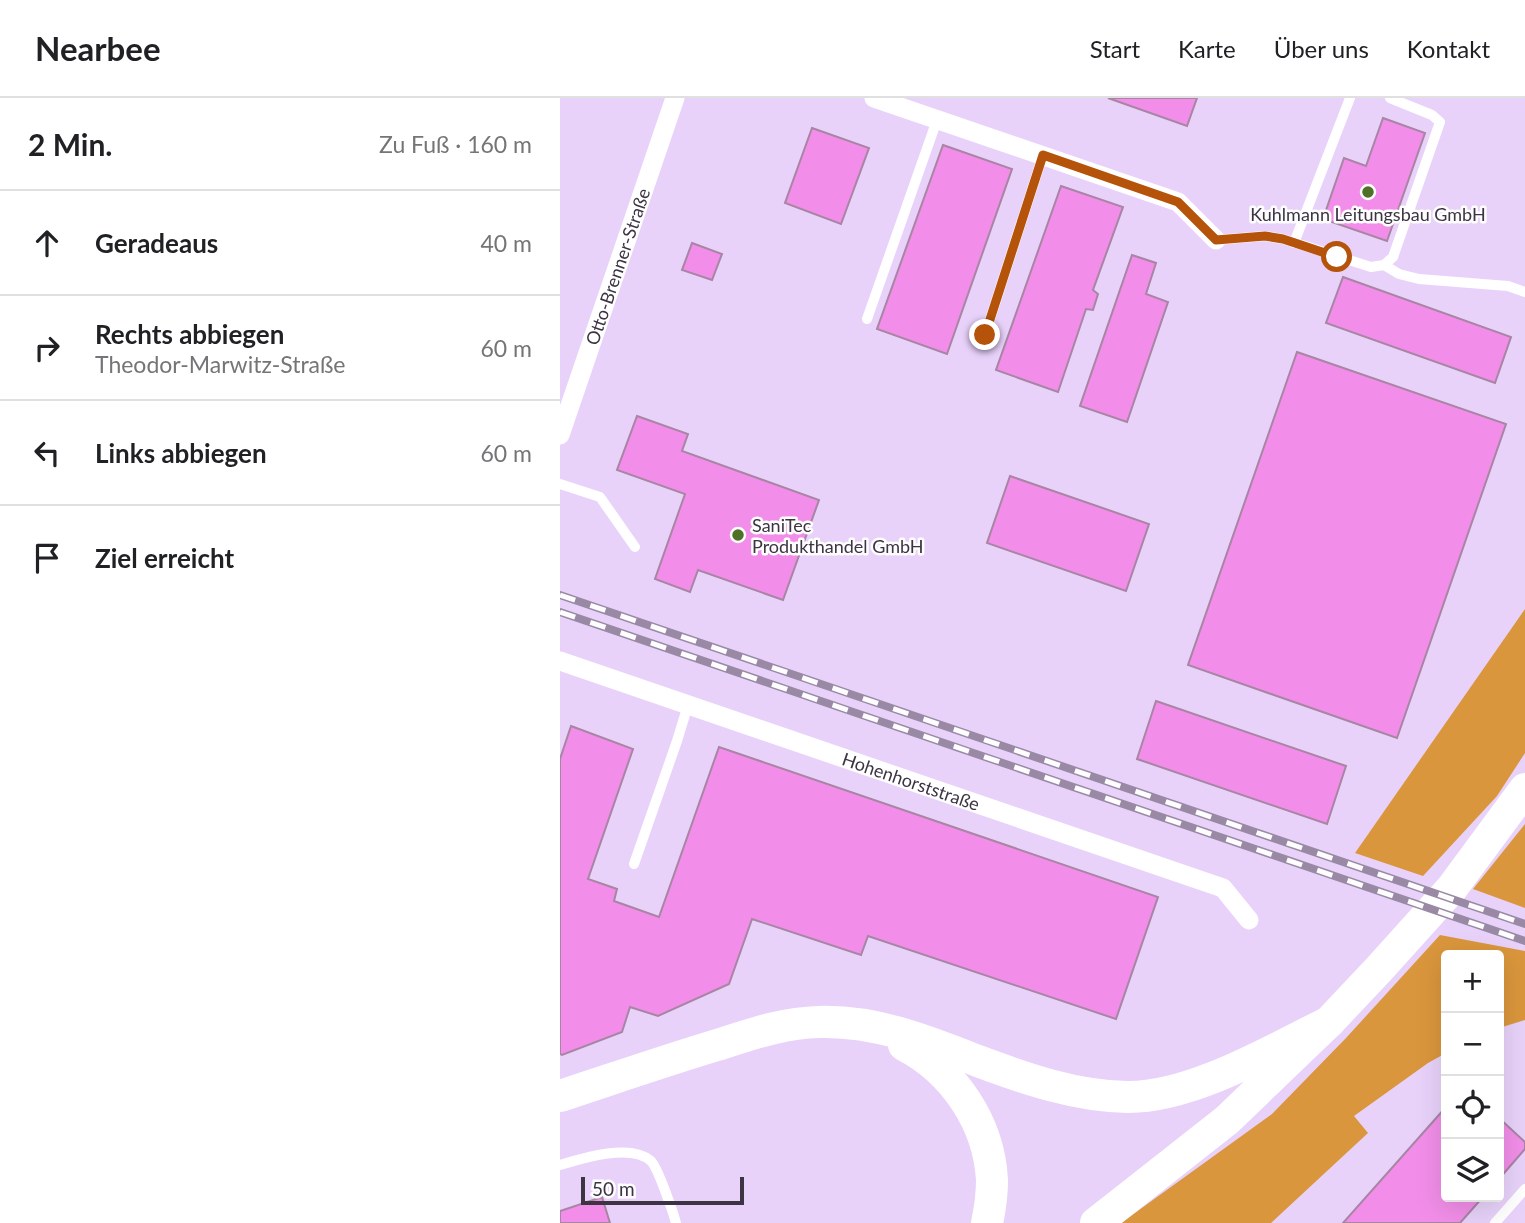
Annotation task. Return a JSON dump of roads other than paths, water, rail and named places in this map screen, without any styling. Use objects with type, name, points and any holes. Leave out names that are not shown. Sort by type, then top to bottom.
[{"type":"highway","points":[[1096,1223],[1227,1120],[1329,1022],[1452,888],[1525,789]]},
{"type":"highway","points":[[560,1096],[784,1024],[821,1022],[862,1024],[911,1036],[1052,1087],[1129,1097],[1164,1093],[1208,1080],[1329,1022]]},
{"type":"highway","points":[[862,1024],[921,1054],[943,1072],[961,1093],[976,1119],[987,1147],[992,1180],[987,1223]]},
{"type":"street","name":"Otto-Brenner-Straße","points":[[560,435],[675,98]]},
{"type":"street","points":[[874,98],[1178,202],[1216,240]]},
{"type":"street","name":"Hohenhorststraße","points":[[560,661],[1223,888],[1249,920]]},
{"type":"lane","points":[[1294,243],[1350,98]]},
{"type":"lane","points":[[1216,240],[1265,236],[1371,267],[1384,265],[1393,257],[1440,122],[1432,115],[1390,98]]},
{"type":"lane","points":[[867,319],[937,120]]},
{"type":"lane","points":[[985,335],[1043,155]]},
{"type":"lane","points":[[1384,265],[1399,274],[1419,279],[1508,286],[1525,292]]},
{"type":"lane","points":[[560,484],[600,497],[635,547]]},
{"type":"lane","points":[[634,864],[688,705]]},
{"type":"lane","points":[[560,1165],[592,1155],[640,1154],[653,1163],[676,1223]]},
{"type":"lane","points":[[1495,1223],[1525,1189]]},
{"type":"railway","points":[[560,595],[1525,924]]},
{"type":"railway","points":[[560,612],[1525,941]]},
{"type":"place","name":"Kuhlmann Leitungsbau GmbH","points":[[1368,192]]},
{"type":"place","name":"SaniTec Produkthandel GmbH","points":[[738,535]]}]
